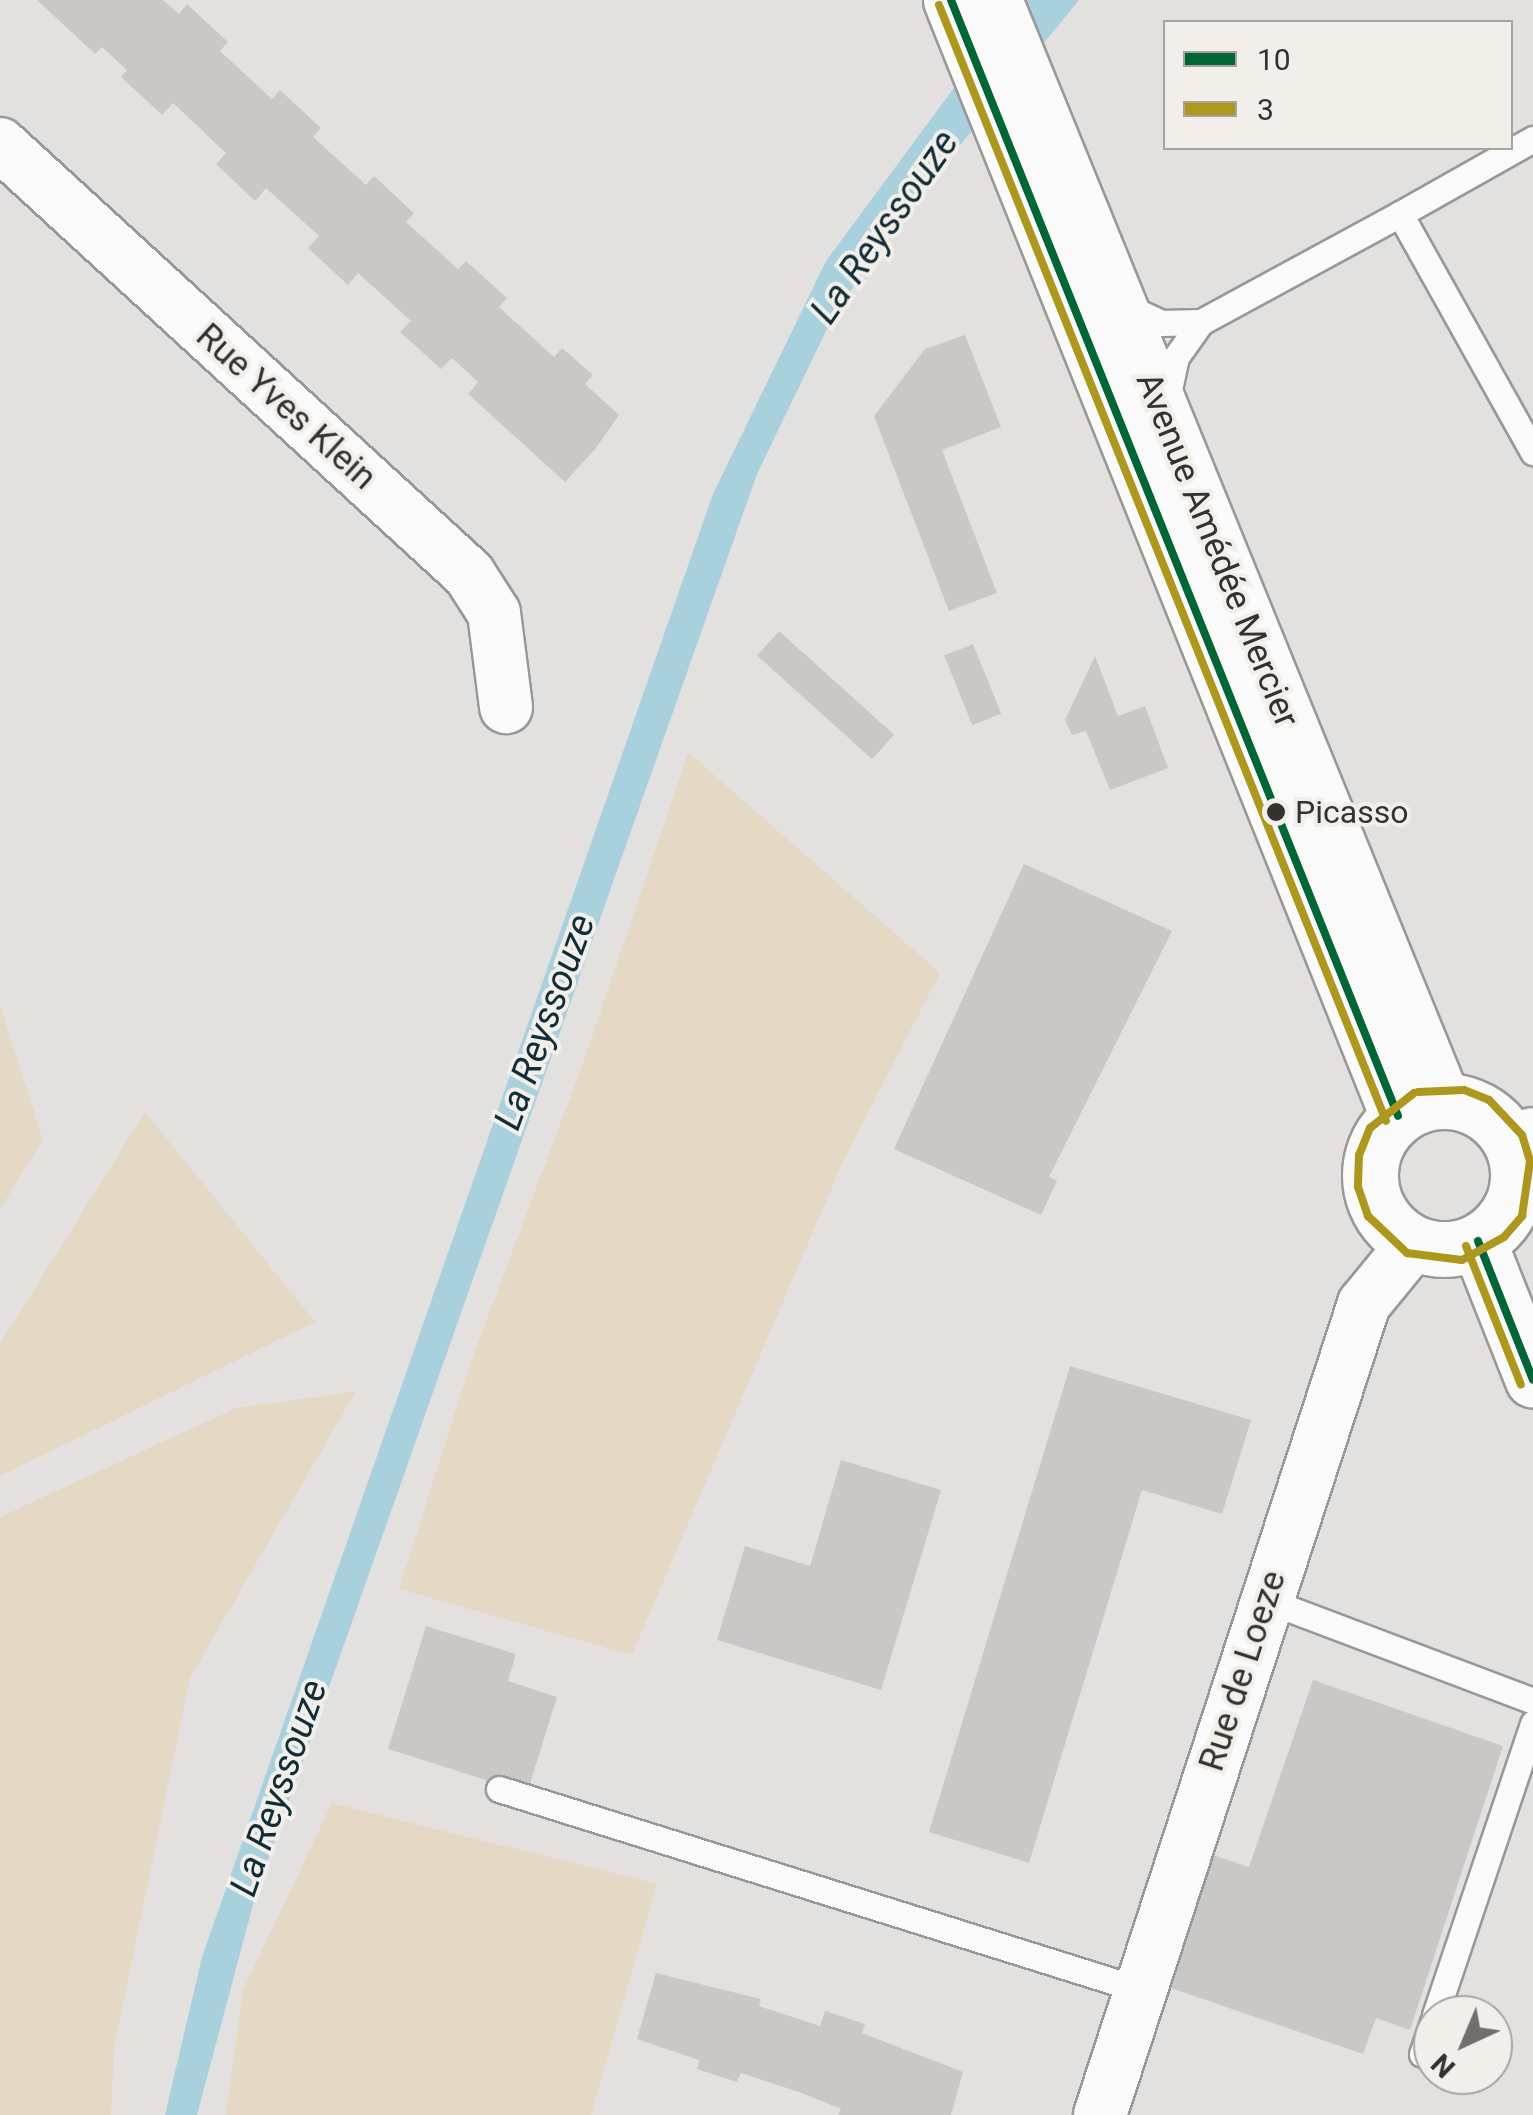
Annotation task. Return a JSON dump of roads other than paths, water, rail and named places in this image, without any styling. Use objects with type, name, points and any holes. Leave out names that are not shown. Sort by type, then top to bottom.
[{"type":"main road","name":"Avenue Amédée Mercier","points":[[980,2],[974,57],[1018,110],[1115,301],[1163,418],[1420,1108]]},
{"type":"main road","name":"Avenue Amédée Mercier","points":[[980,2],[1018,110],[1420,1108]]},
{"type":"main road","points":[[1420,1108],[1482,1111],[1522,1138],[1518,1187],[1511,1209],[1478,1241],[1458,1248],[1414,1243],[1392,1228],[1370,1184],[1381,1134],[1420,1108]]},
{"type":"main road","points":[[1478,1241],[1533,1380]]},
{"type":"street","name":"Rue Yves Klein","points":[[0,144],[469,574],[494,614],[506,707]]},
{"type":"street","name":"Rue de Loeze","points":[[1100,2115],[1364,1304],[1414,1243]]},
{"type":"lane","points":[[1163,418],[1176,357],[1201,322],[1533,139]]},
{"type":"lane","points":[[1400,214],[1533,452]]},
{"type":"lane","points":[[1115,301],[1161,323],[1201,322]]},
{"type":"lane","points":[[1266,1600],[1533,1701]]},
{"type":"lane","points":[[1442,1995],[1533,1722]]},
{"type":"lane","points":[[499,1789],[1138,1989]]},
{"type":"water","name":"La Reyssouze","points":[[1019,0],[1079,0],[884,238],[826,331],[757,474],[255,1897],[197,2115],[165,2115],[202,1957],[713,494],[826,261]]},
{"type":"place","name":"Picasso","points":[[1276,812]]}]
